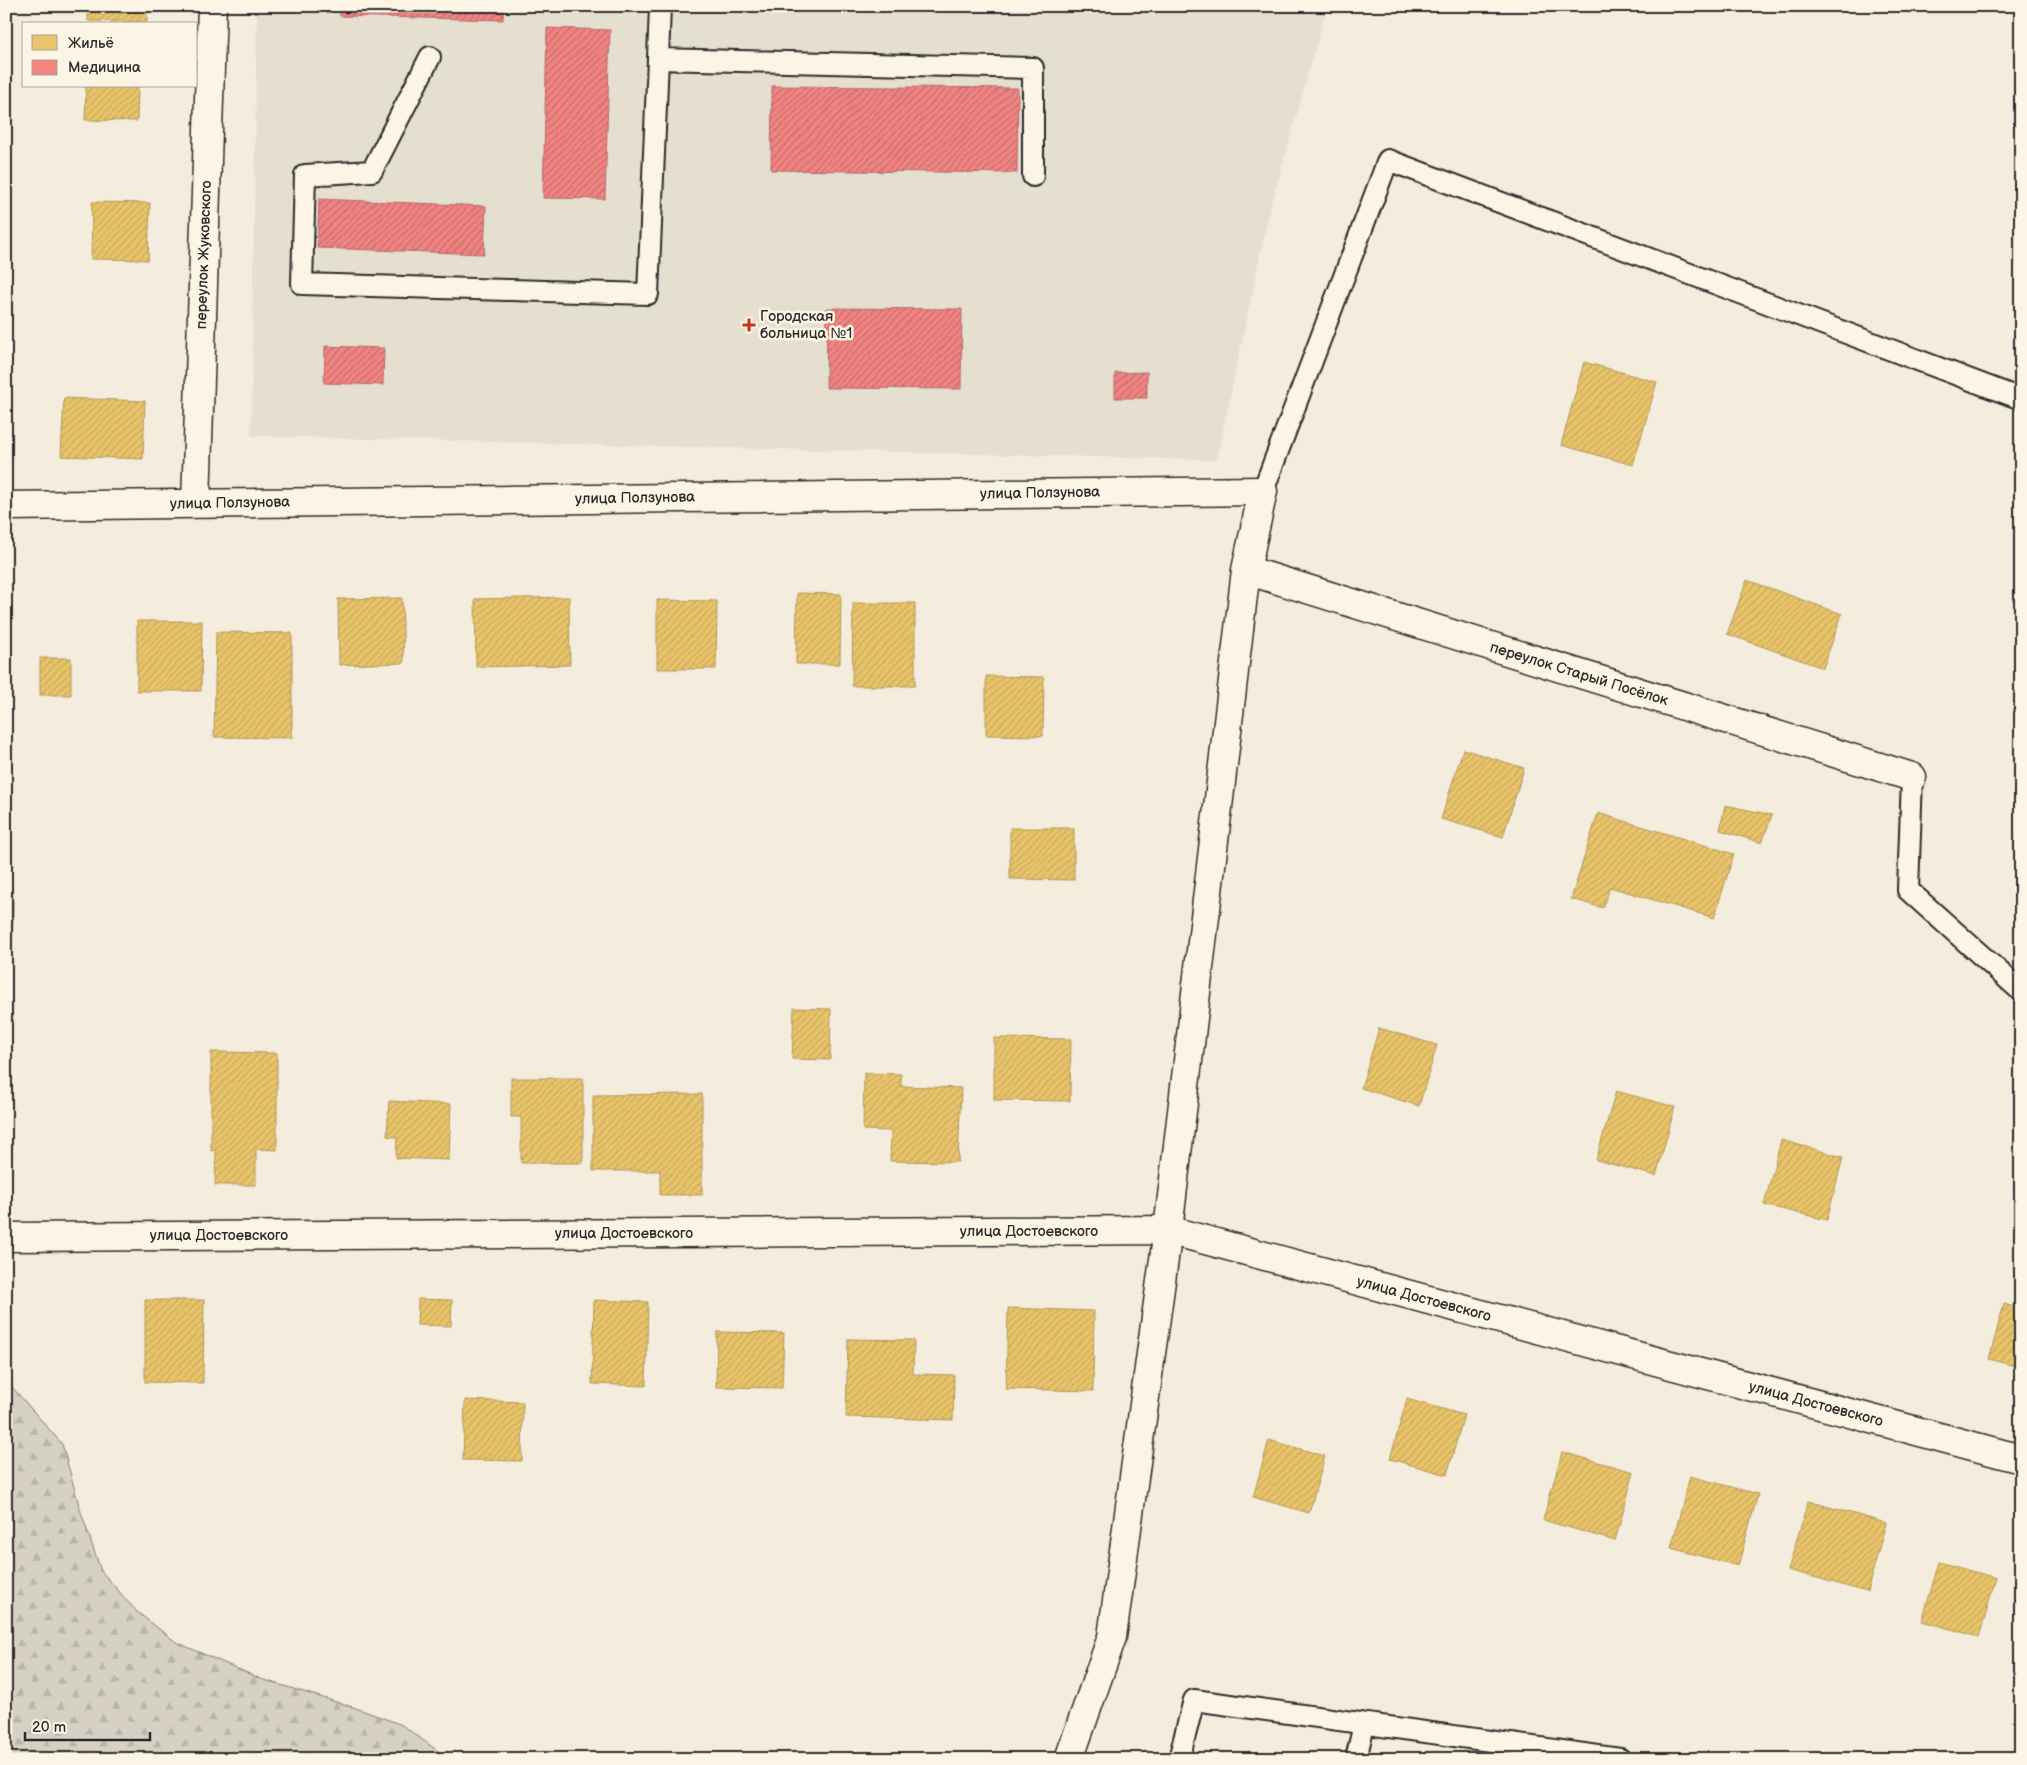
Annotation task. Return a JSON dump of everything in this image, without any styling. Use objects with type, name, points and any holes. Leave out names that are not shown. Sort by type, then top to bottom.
[{"type":"street","name":"переулок Жуковского","points":[[196,503],[212,6]]},
{"type":"street","name":"улица Ползунова","points":[[6,506],[1263,491]]},
{"type":"street","points":[[1069,1759],[1112,1637],[1168,1230],[1246,570],[1263,491]]},
{"type":"street","name":"переулок Старый Посёлок","points":[[1246,570],[1912,777]]},
{"type":"street","name":"улица Достоевского","points":[[6,1237],[1168,1230],[2021,1459]]},
{"type":"lane","points":[[430,57],[372,171],[305,175],[302,284],[648,294],[660,6]]},
{"type":"lane","points":[[658,59],[1033,68],[1034,176]]},
{"type":"lane","points":[[1263,491],[1388,160],[2021,399]]},
{"type":"lane","points":[[1912,777],[1908,890],[2021,991]]},
{"type":"lane","points":[[1179,1759],[1194,1700],[1566,1755],[1620,1759]]},
{"type":"lane","points":[[1356,1759],[1364,1724]]},
{"type":"shaded area","name":"Городская больница №1","points":[[257,6],[1327,6],[1269,213],[1217,460],[251,436]]},
{"type":"green space","points":[[6,1383],[12,1387],[62,1444],[81,1512],[101,1571],[137,1612],[176,1642],[261,1679],[356,1708],[402,1725],[449,1759],[6,1759]]},
{"type":"building: Жильё","points":[[88,6],[147,6],[147,22],[88,21]]},
{"type":"building: Жильё","points":[[86,88],[138,88],[137,121],[85,120]]},
{"type":"building: Жильё","points":[[92,202],[150,203],[148,260],[91,259]]},
{"type":"building: Жильё","points":[[1584,362],[1657,382],[1633,465],[1561,445]]},
{"type":"building: Жильё","points":[[64,398],[145,401],[143,459],[61,456]]},
{"type":"building: Жильё","points":[[1747,580],[1842,614],[1823,668],[1727,634]]},
{"type":"building: Жильё","points":[[797,593],[841,594],[840,664],[796,664]]},
{"type":"building: Жильё","points":[[569,597],[570,665],[476,667],[475,599]]},
{"type":"building: Жильё","points":[[402,598],[404,663],[339,665],[338,599]]},
{"type":"building: Жильё","points":[[657,600],[717,601],[716,669],[657,669]]},
{"type":"building: Жильё","points":[[853,603],[915,603],[915,686],[852,686]]},
{"type":"building: Жильё","points":[[137,621],[202,621],[201,691],[137,691]]},
{"type":"building: Жильё","points":[[216,632],[292,633],[292,738],[214,737]]},
{"type":"building: Жильё","points":[[40,658],[71,658],[71,695],[40,695]]},
{"type":"building: Жильё","points":[[986,676],[1044,677],[1043,736],[986,735]]},
{"type":"building: Жильё","points":[[1463,749],[1524,768],[1503,837],[1441,819]]},
{"type":"building: Жильё","points":[[1725,805],[1772,815],[1762,843],[1720,830]]},
{"type":"building: Жильё","points":[[1598,813],[1734,854],[1714,918],[1610,887],[1603,908],[1571,899]]},
{"type":"building: Жильё","points":[[1010,828],[1074,828],[1074,880],[1010,879]]},
{"type":"building: Жильё","points":[[6,900],[13,901],[12,945],[6,945]]},
{"type":"building: Жильё","points":[[794,1008],[831,1009],[830,1060],[792,1059]]},
{"type":"building: Жильё","points":[[1379,1028],[1437,1045],[1419,1106],[1361,1088]]},
{"type":"building: Жильё","points":[[994,1038],[1071,1039],[1070,1101],[994,1100]]},
{"type":"building: Жильё","points":[[211,1052],[277,1053],[277,1150],[256,1149],[256,1185],[215,1185],[216,1150],[211,1151]]},
{"type":"building: Жильё","points":[[864,1073],[901,1074],[901,1086],[961,1088],[958,1162],[890,1161],[891,1131],[863,1130]]},
{"type":"building: Жильё","points":[[511,1078],[583,1078],[583,1163],[521,1163],[521,1117],[511,1117]]},
{"type":"building: Жильё","points":[[1616,1091],[1675,1107],[1656,1176],[1596,1160]]},
{"type":"building: Жильё","points":[[702,1094],[702,1195],[660,1195],[660,1171],[593,1171],[593,1095]]},
{"type":"building: Жильё","points":[[389,1101],[451,1104],[449,1160],[396,1158],[397,1137],[387,1136]]},
{"type":"building: Жильё","points":[[1781,1140],[1843,1157],[1827,1220],[1764,1205]]},
{"type":"building: Жильё","points":[[418,1299],[452,1300],[451,1326],[417,1325]]},
{"type":"building: Жильё","points":[[145,1300],[204,1300],[203,1383],[145,1382]]},
{"type":"building: Жильё","points":[[594,1300],[648,1302],[646,1386],[592,1384]]},
{"type":"building: Жильё","points":[[2004,1304],[2021,1309],[2021,1368],[1989,1359]]},
{"type":"building: Жильё","points":[[1008,1308],[1094,1311],[1093,1391],[1006,1389]]},
{"type":"building: Жильё","points":[[717,1332],[784,1333],[782,1388],[716,1387]]},
{"type":"building: Жильё","points":[[848,1339],[914,1340],[913,1374],[954,1375],[953,1420],[846,1417]]},
{"type":"building: Жильё","points":[[1407,1399],[1464,1415],[1447,1475],[1390,1459]]},
{"type":"building: Жильё","points":[[465,1400],[523,1402],[522,1461],[463,1460]]},
{"type":"building: Жильё","points":[[1269,1440],[1325,1456],[1309,1513],[1253,1497]]},
{"type":"building: Жильё","points":[[1562,1452],[1634,1472],[1615,1541],[1543,1520]]},
{"type":"building: Жильё","points":[[1690,1476],[1758,1494],[1738,1566],[1671,1548]]},
{"type":"building: Жильё","points":[[1808,1501],[1886,1523],[1867,1592],[1788,1570]]},
{"type":"building: Жильё","points":[[1939,1562],[1996,1578],[1979,1637],[1922,1621]]},
{"type":"building: Медицина","points":[[340,6],[504,6],[503,20],[340,16]]},
{"type":"building: Медицина","points":[[547,28],[610,30],[605,199],[543,198]]},
{"type":"building: Медицина","points":[[772,86],[1018,88],[1017,173],[771,170]]},
{"type":"building: Медицина","points":[[319,199],[486,206],[484,254],[317,248]]},
{"type":"building: Медицина","points":[[827,308],[962,309],[961,389],[826,388]]},
{"type":"building: Медицина","points":[[325,346],[384,348],[383,385],[324,383]]},
{"type":"building: Медицина","points":[[1147,372],[1147,398],[1115,398],[1115,373]]},
{"type":"place","name":"Городская больница №1","points":[[749,325]]}]
